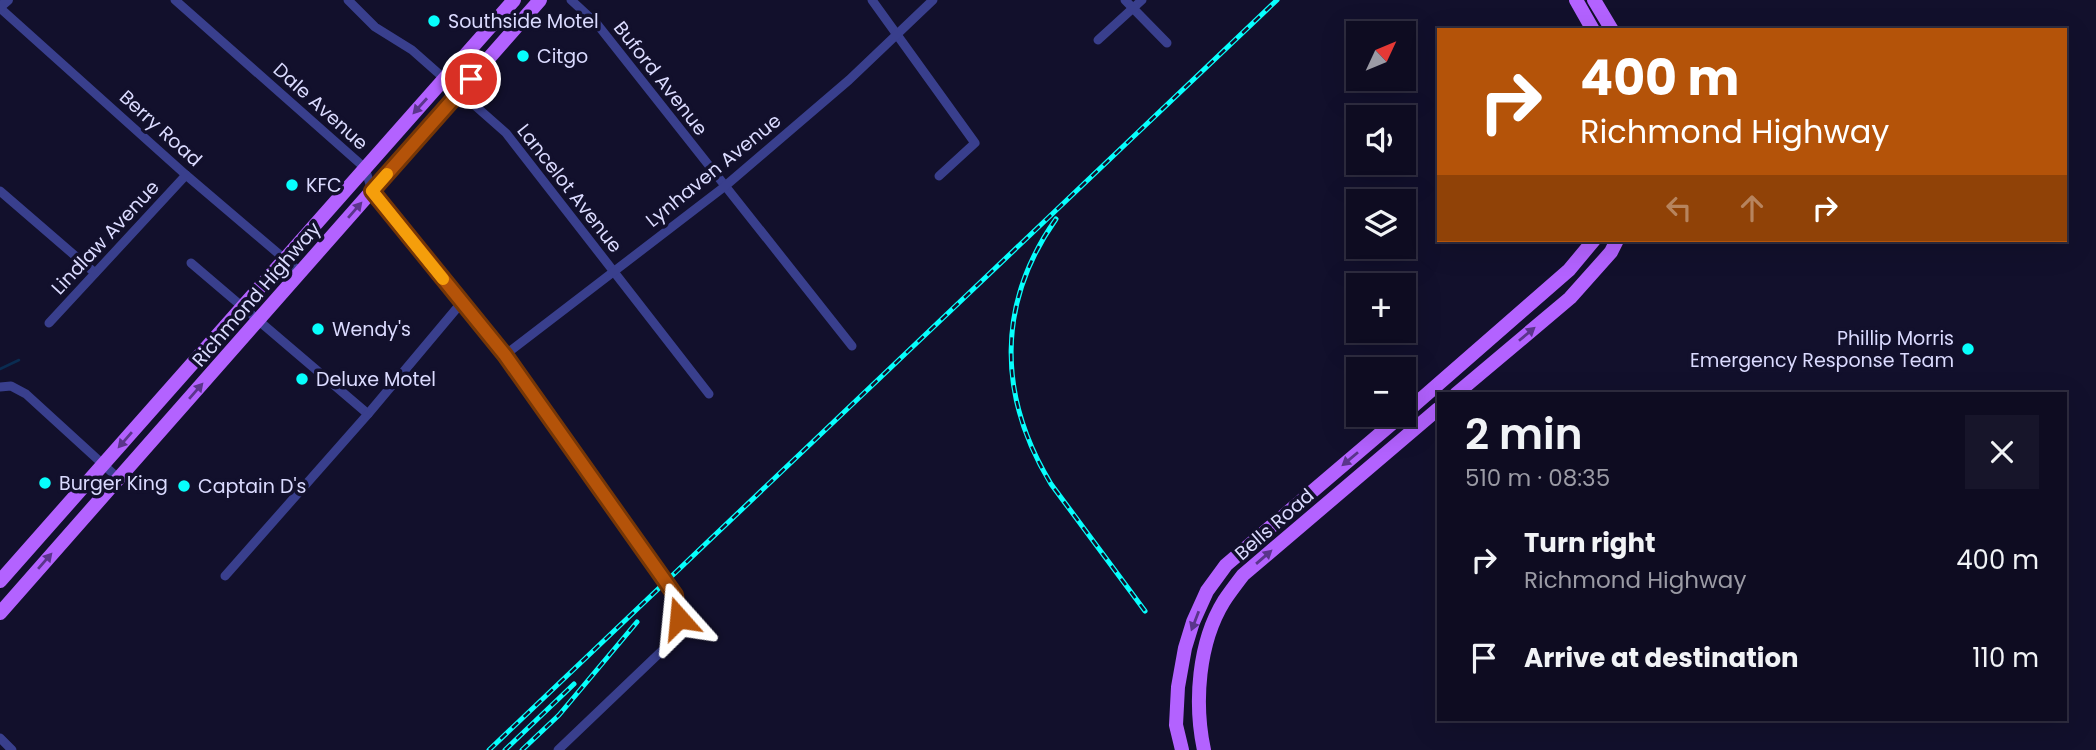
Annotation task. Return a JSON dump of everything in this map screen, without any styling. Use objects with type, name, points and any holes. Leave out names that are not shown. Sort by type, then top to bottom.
[{"type":"main road","name":"Richmond Highway","points":[[0,582],[514,0]]},
{"type":"main road","name":"Richmond Highway","points":[[0,613],[540,0]]},
{"type":"main road","points":[[1576,0],[1592,28]]},
{"type":"main road","points":[[1594,0],[1611,28]]},
{"type":"main road","name":"Bells Road","points":[[1416,403],[1569,270],[1592,242]]},
{"type":"main road","points":[[1458,392],[1570,298],[1611,253],[1616,242]]},
{"type":"main road","points":[[1482,347],[1493,362]]},
{"type":"main road","name":"Bells Road","points":[[1204,750],[1198,700],[1203,658],[1223,603],[1243,575],[1437,409]]},
{"type":"main road","name":"Bells Road","points":[[1182,750],[1176,726],[1178,687],[1193,622],[1207,591],[1226,565],[1388,427]]},
{"type":"main road","points":[[1290,510],[1302,524]]},
{"type":"street","points":[[0,8],[8,0]]},
{"type":"street","name":"Dale Avenue","points":[[175,0],[365,168],[372,191],[505,355],[675,595],[679,618],[669,644],[558,750]]},
{"type":"street","name":"Lancelot Avenue","points":[[348,0],[375,27],[412,50],[506,133],[709,394]]},
{"type":"street","name":"Buford Avenue","points":[[571,0],[597,23],[852,346]]},
{"type":"street","points":[[872,0],[975,143],[939,176]]},
{"type":"street","name":"Lynhaven Avenue","points":[[505,355],[724,187],[849,80],[933,0]]},
{"type":"street","points":[[1125,0],[1167,43]]},
{"type":"street","points":[[1098,40],[1142,0]]},
{"type":"street","name":"Berry Road","points":[[0,8],[300,272]]},
{"type":"street","name":"Lindlaw Avenue","points":[[49,323],[186,174]]},
{"type":"street","points":[[0,191],[95,273]]},
{"type":"street","points":[[191,263],[244,305],[368,414]]},
{"type":"street","points":[[225,576],[368,414],[462,302]]},
{"type":"street","points":[[0,387],[11,386],[26,394],[118,478]]},
{"type":"street","points":[[0,738],[12,750]]},
{"type":"waterway","points":[[0,369],[19,360]]},
{"type":"railway","points":[[489,750],[1277,0]]},
{"type":"railway","points":[[1056,219],[1036,251],[1022,284],[1014,317],[1011,351],[1013,384],[1021,418],[1051,484],[1145,611]]},
{"type":"railway","points":[[522,750],[559,715],[637,622]]},
{"type":"railway","points":[[505,750],[574,684]]},
{"type":"slow traffic","points":[[387,174],[372,191],[443,279]]},
{"type":"place","name":"Southside Motel","points":[[434,21]]},
{"type":"place","name":"Citgo","points":[[523,56]]},
{"type":"place","name":"KFC","points":[[292,185]]},
{"type":"place","name":"Wendy's","points":[[318,329]]},
{"type":"place","name":"Phillip Morris Emergency Response Team","points":[[1968,349]]},
{"type":"place","name":"Deluxe Motel","points":[[302,379]]},
{"type":"place","name":"Burger King","points":[[45,483]]},
{"type":"place","name":"Captain D's","points":[[184,486]]},
{"type":"route","points":[[471,79],[372,191],[505,355],[675,595],[679,618]]}]
